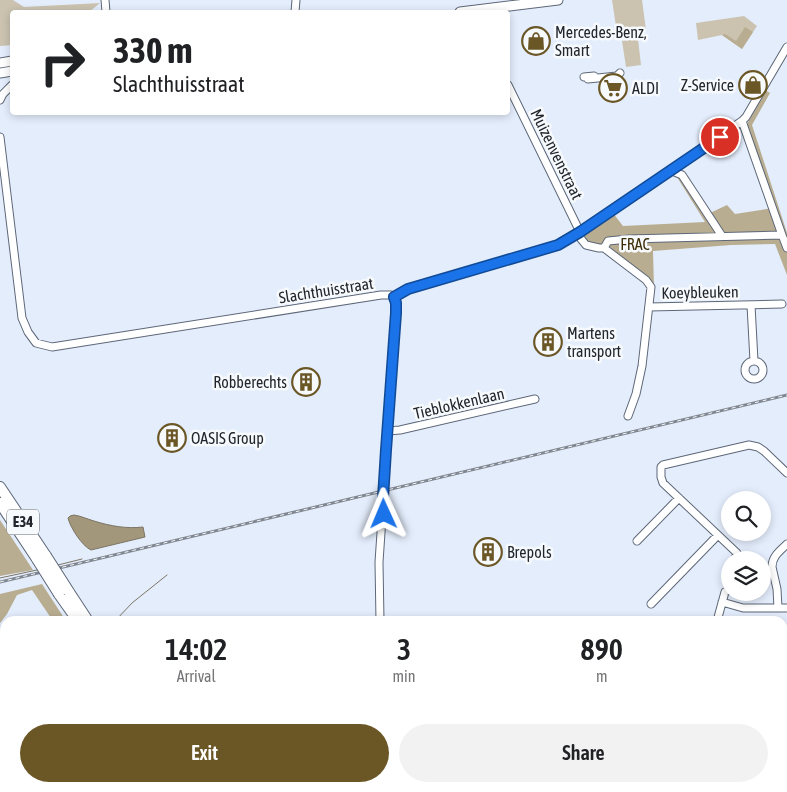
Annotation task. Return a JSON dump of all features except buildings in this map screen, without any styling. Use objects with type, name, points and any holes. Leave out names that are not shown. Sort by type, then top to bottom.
[{"type":"highway","name":"E34","points":[[0,487],[41,558],[64,593],[76,616]]},
{"type":"highway","name":"E34","points":[[0,503],[41,558]]},
{"type":"highway","name":"E34","points":[[64,593],[84,616]]},
{"type":"main road","points":[[485,10],[558,0]]},
{"type":"street","name":"Slachthuisstraat","points":[[0,137],[22,318],[28,332],[36,343],[52,347],[387,294],[394,297],[408,289],[558,245],[742,122],[787,47]]},
{"type":"street","points":[[590,78],[617,76],[620,73]]},
{"type":"street","points":[[0,100],[10,88]]},
{"type":"street","name":"Muizenvenstraat","points":[[510,89],[580,232],[581,239],[586,245],[604,248],[646,280],[650,288],[642,366],[636,394],[628,416]]},
{"type":"street","points":[[742,122],[787,248]]},
{"type":"street","points":[[734,128],[746,133]]},
{"type":"street","points":[[682,175],[683,162]]},
{"type":"street","points":[[670,170],[682,175],[722,236]]},
{"type":"street","points":[[604,248],[608,241],[630,239],[782,235]]},
{"type":"street","name":"Tieblokkenlaan","points":[[380,616],[379,562],[382,518],[379,507],[383,498],[388,430],[396,313],[394,297]]},
{"type":"street","name":"Koeybleuken","points":[[649,307],[782,304]]},
{"type":"street","name":"Koeybleuken","points":[[751,305],[754,361]]},
{"type":"street","name":"Tieblokkenlaan","points":[[388,430],[400,430],[535,399]]},
{"type":"street","points":[[735,551],[661,481],[661,467],[749,445],[764,451],[787,473]]},
{"type":"street","points":[[637,541],[679,498]]},
{"type":"street","points":[[650,604],[718,535]]},
{"type":"street","points":[[778,608],[778,589],[772,563],[774,557],[787,544]]},
{"type":"street","points":[[718,616],[722,602],[743,608],[787,608]]},
{"type":"shaded area","points":[[0,0],[13,0],[24,7],[100,3],[91,10],[10,10],[10,45],[0,46]]},
{"type":"shaded area","points":[[612,0],[642,0],[646,30],[617,33]]},
{"type":"shaded area","points":[[744,16],[757,26],[742,49],[722,35],[698,40],[696,23]]},
{"type":"shaded area","points":[[638,39],[641,65],[626,67],[622,41]]},
{"type":"shaded area","points":[[74,515],[112,526],[143,527],[145,537],[91,550],[80,540],[71,526],[68,518]]},
{"type":"green space","points":[[745,27],[753,32],[742,49],[722,35],[725,34],[736,41]]},
{"type":"green space","name":"FRAC","points":[[765,90],[770,93],[752,125],[787,233],[787,275],[775,244],[731,245],[653,251],[654,288],[609,246],[606,248],[592,244],[587,240],[584,233],[613,213],[623,226],[705,222],[677,177],[682,174],[710,213],[727,205],[735,214],[773,208],[746,126]]},
{"type":"green space","points":[[0,520],[33,570],[0,576]]},
{"type":"green space","points":[[42,584],[63,616],[50,616],[32,590],[17,595],[5,616],[0,616],[0,594]]},
{"type":"waterway","points":[[58,565],[82,559]]},
{"type":"waterway","points":[[0,578],[37,570]]},
{"type":"waterway","points":[[120,616],[132,603],[167,575]]},
{"type":"railway","points":[[0,582],[787,395]]},
{"type":"place","name":"Mercedes-Benz, Smart","points":[[536,41]]},
{"type":"place","name":"Z-Service","points":[[753,85]]},
{"type":"place","name":"ALDI","points":[[613,88]]},
{"type":"place","name":"Martens transport","points":[[548,342]]},
{"type":"place","name":"Robberechts","points":[[306,382]]},
{"type":"place","name":"OASIS Group","points":[[172,438]]},
{"type":"place","name":"Brepols","points":[[488,552]]},
{"type":"route","points":[[384,514],[386,506],[383,498],[396,313],[394,297],[408,289],[558,245],[720,137]]}]
